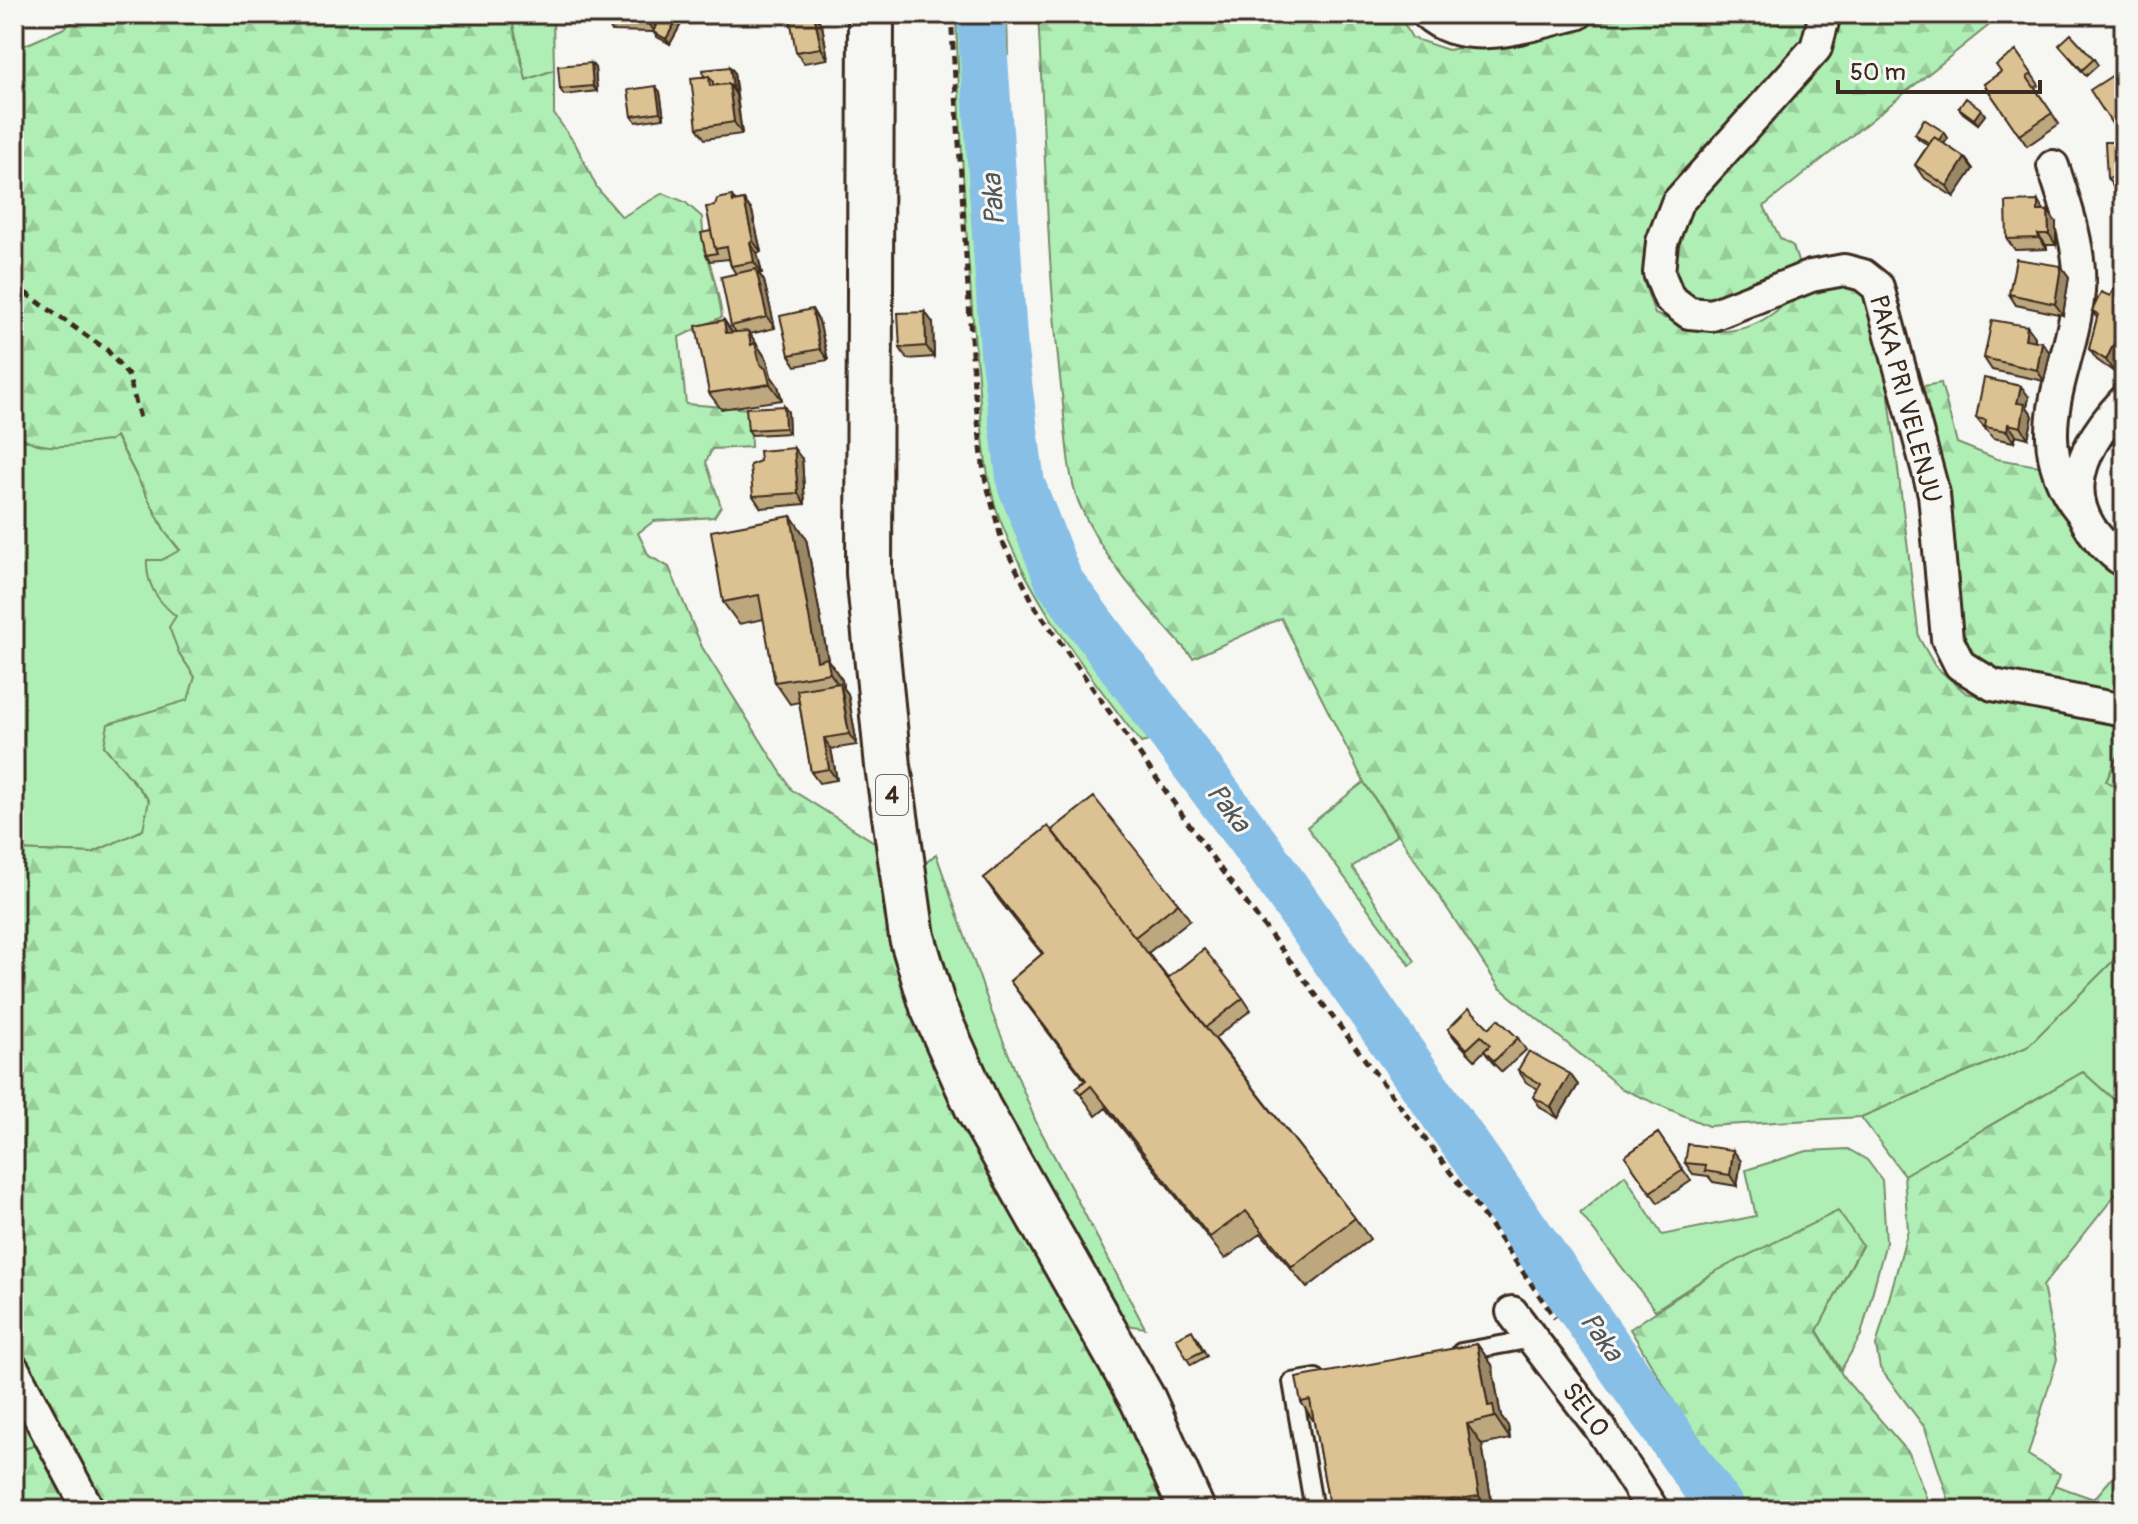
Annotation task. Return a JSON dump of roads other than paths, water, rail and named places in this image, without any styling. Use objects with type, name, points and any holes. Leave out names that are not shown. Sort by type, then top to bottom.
[{"type":"main road","name":"4","points":[[871,14],[869,573],[888,766],[912,937],[933,1007],[978,1108],[1143,1400],[1192,1510]]},
{"type":"street","points":[[1427,14],[1436,22],[1464,33],[1498,31],[1577,14]]},
{"type":"street","name":"PAKA PRI VELENJU","points":[[1825,14],[1816,48],[1677,203],[1662,242],[1659,273],[1669,298],[1689,313],[1712,315],[1811,276],[1844,270],[1863,275],[1878,287],[1934,494],[1947,639],[1960,665],[1993,685],[2124,710]]},
{"type":"street","points":[[2053,166],[2071,219],[2079,290],[2052,415],[2051,452],[2061,484],[2101,545],[2124,562]]},
{"type":"street","points":[[2082,513],[2076,485],[2086,453],[2104,422],[2124,401]]},
{"type":"street","name":"SELO","points":[[1512,1312],[1600,1428],[1653,1510]]},
{"type":"street","points":[[14,1370],[89,1510]]},
{"type":"lane","points":[[1443,1355],[1533,1339]]},
{"type":"lane","points":[[1314,1510],[1292,1382],[1337,1374]]},
{"type":"waterway","name":"Paka","points":[[981,14],[1004,352],[1021,484],[1059,581],[1258,849],[1722,1510]]}]
